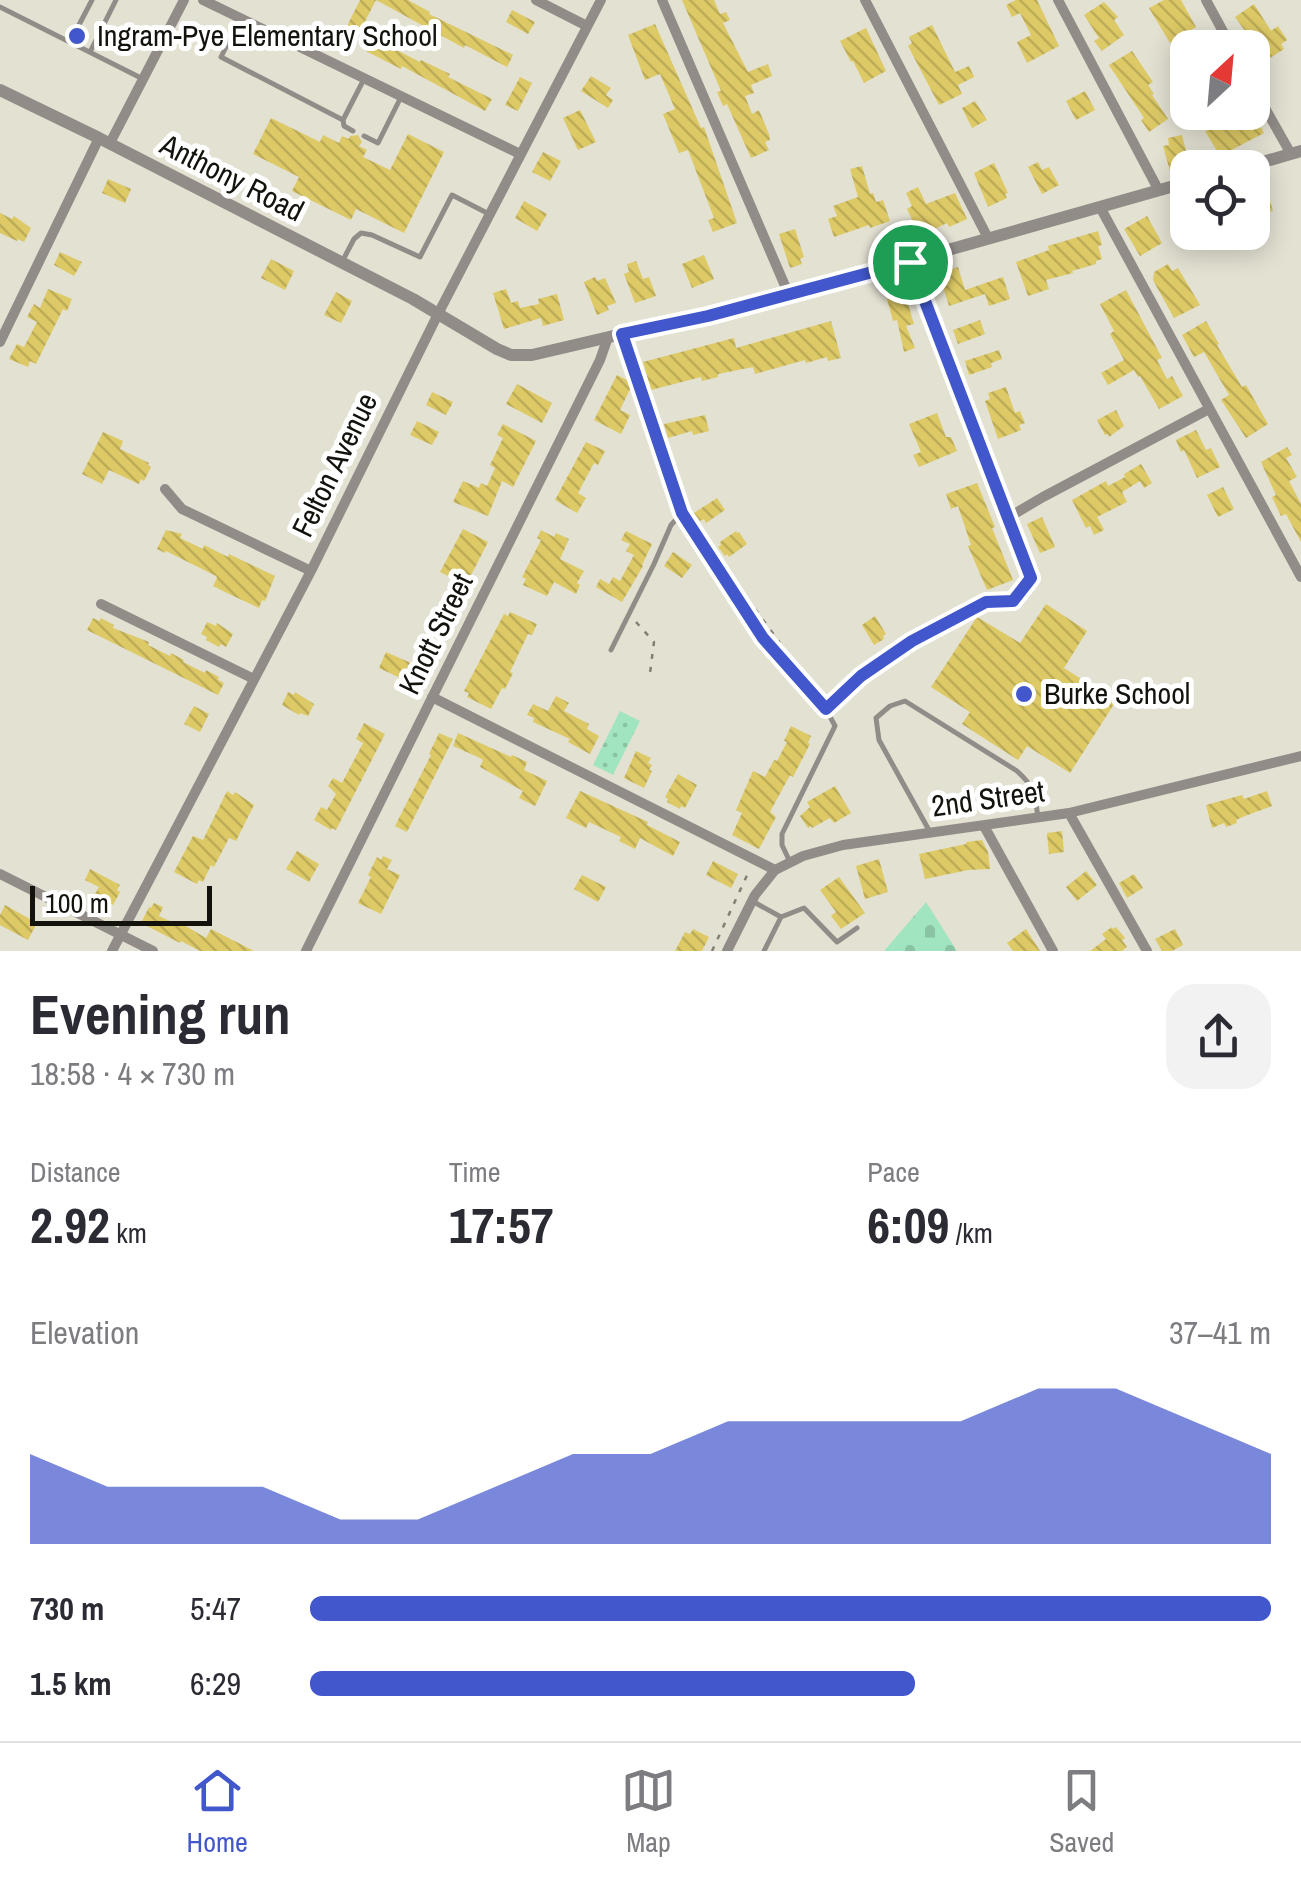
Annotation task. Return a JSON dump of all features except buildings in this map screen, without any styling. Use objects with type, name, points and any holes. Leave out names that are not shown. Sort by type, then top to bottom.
[{"type":"street","points":[[0,342],[104,140],[143,78],[184,0]]},
{"type":"street","points":[[203,0],[520,154]]},
{"type":"street","points":[[536,0],[587,26]]},
{"type":"street","name":"Felton Avenue","points":[[112,951],[311,571],[438,314],[601,0]]},
{"type":"street","points":[[662,0],[789,295]]},
{"type":"street","points":[[866,0],[988,238]]},
{"type":"street","points":[[1058,0],[1158,189]]},
{"type":"street","points":[[1206,0],[1222,30]]},
{"type":"street","name":"Anthony Road","points":[[0,90],[342,262],[511,355],[532,355],[789,295],[1170,186]]},
{"type":"street","points":[[1270,113],[1296,153],[1270,160]]},
{"type":"street","points":[[1100,207],[1301,577]]},
{"type":"street","points":[[826,709],[861,676],[912,641],[986,602],[1013,601],[1031,578],[910,262]]},
{"type":"street","name":"Knott Street","points":[[306,951],[615,336]]},
{"type":"street","points":[[1009,517],[1209,409]]},
{"type":"street","points":[[165,488],[182,509],[311,571]]},
{"type":"street","points":[[101,604],[254,679]]},
{"type":"street","points":[[432,697],[775,870]]},
{"type":"street","name":"2nd Street","points":[[727,951],[752,901],[775,870],[804,856],[842,845],[1069,813],[1301,756]]},
{"type":"street","points":[[1069,813],[1147,951]]},
{"type":"street","points":[[984,826],[1053,951]]},
{"type":"street","points":[[0,874],[153,951]]},
{"type":"lane","points":[[70,42],[92,0]]},
{"type":"lane","points":[[90,52],[116,0]]},
{"type":"lane","points":[[0,8],[143,78]]},
{"type":"lane","points":[[240,18],[221,57],[344,120]]},
{"type":"lane","points":[[353,131],[344,126],[344,120],[364,79]]},
{"type":"lane","points":[[364,136],[378,143],[401,96]]},
{"type":"lane","points":[[342,262],[354,239],[362,233],[420,257],[452,195],[489,214]]},
{"type":"lane","points":[[615,336],[682,513],[763,638],[826,709],[835,726],[782,834],[782,845],[790,862]]},
{"type":"lane","points":[[610,650],[671,525],[682,513]]},
{"type":"lane","points":[[930,832],[879,740],[876,718],[890,706],[905,702],[1017,771],[1036,794],[1038,818]]},
{"type":"lane","points":[[752,901],[780,917]]},
{"type":"lane","points":[[764,951],[780,917],[804,908],[836,942],[857,928]]},
{"type":"path","points":[[757,610],[779,641]]},
{"type":"path","points":[[628,617],[654,642],[650,673]]},
{"type":"green space","points":[[620,711],[640,721],[613,775],[593,765]]},
{"type":"green space","points":[[926,902],[957,951],[884,951]]},
{"type":"place","name":"Ingram-Pye Elementary School","points":[[77,36]]},
{"type":"place","name":"Burke School","points":[[1024,694]]},
{"type":"route","points":[[910,262],[1031,578],[1013,601],[986,602],[912,641],[861,676],[826,709],[763,638],[682,513],[622,334],[708,316],[910,262]]}]
